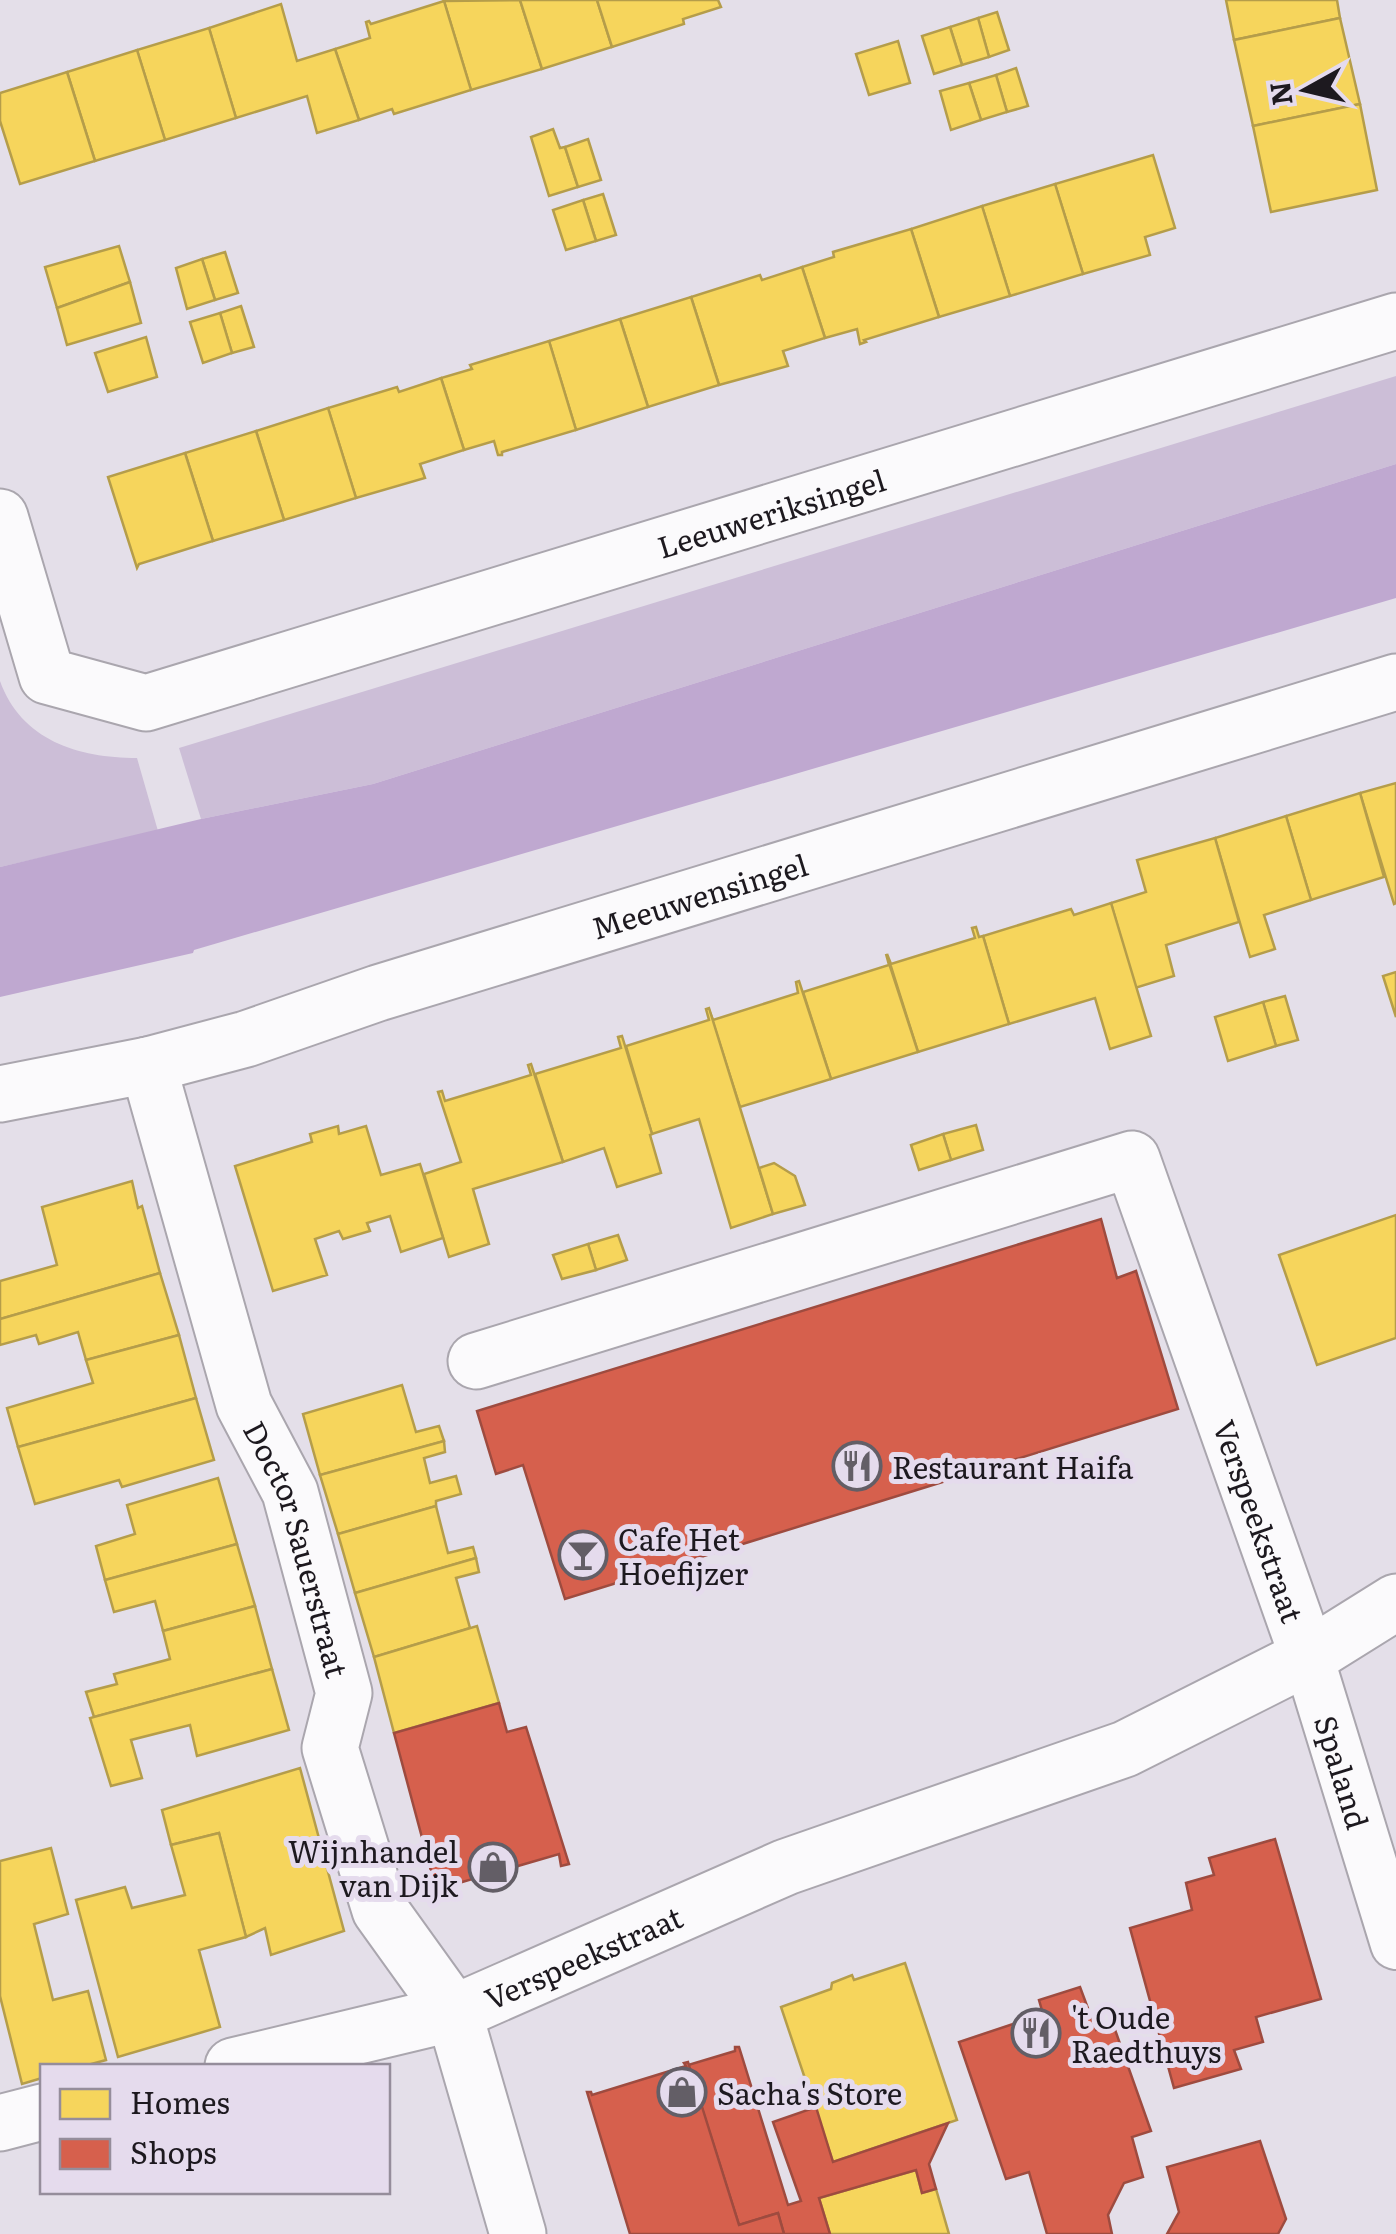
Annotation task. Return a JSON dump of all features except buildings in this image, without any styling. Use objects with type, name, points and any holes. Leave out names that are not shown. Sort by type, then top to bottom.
[{"type":"street","name":"Leeuweriksingel","points":[[0,517],[47,676],[146,703],[1396,321]]},
{"type":"street","name":"Meeuwensingel","points":[[0,1094],[148,1064],[246,1039],[378,993],[1396,682]]},
{"type":"street","name":"Doctor Sauerstraat","points":[[148,1064],[244,1404],[290,1492],[344,1693],[330,1748],[380,1910],[454,2013],[518,2234]]},
{"type":"street","name":"Verspeekstraat","points":[[241,2064],[454,2013],[786,1867],[1125,1748],[1308,1657],[1132,1159],[476,1361]]},
{"type":"street","points":[[1308,1657],[1396,1602]]},
{"type":"street","points":[[0,2123],[40,2113]]},
{"type":"lane","name":"Spaland","points":[[1308,1657],[1396,1944]]},
{"type":"shaded area","points":[[1396,376],[1396,464],[373,784],[201,819],[179,748]]},
{"type":"shaded area","points":[[1396,464],[1396,598],[193,953],[0,997],[0,867],[201,819],[373,784]]},
{"type":"shaded area","points":[[0,681],[22,718],[54,742],[94,754],[137,758],[158,831],[0,867]]},
{"type":"place","name":"Restaurant Haifa","points":[[857,1466]]},
{"type":"place","name":"Cafe Het Hoefijzer","points":[[583,1555]]},
{"type":"place","name":"Wijnhandel van Dijk","points":[[493,1867]]},
{"type":"place","name":"'t Oude Raedthuys","points":[[1036,2033]]},
{"type":"place","name":"Sacha's Store","points":[[682,2092]]}]
